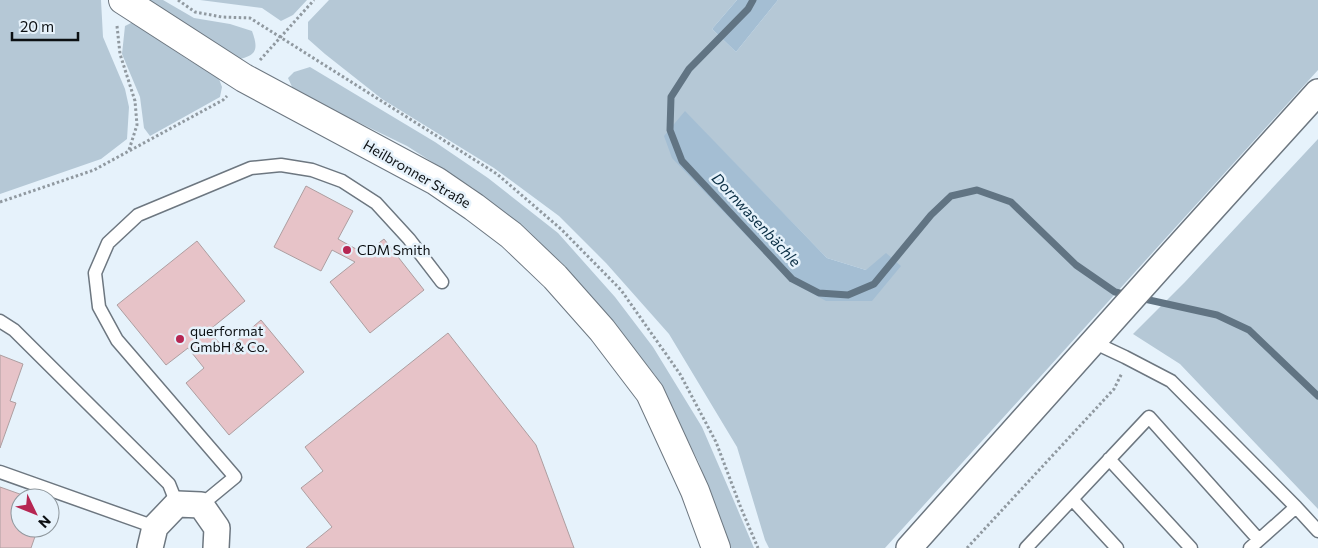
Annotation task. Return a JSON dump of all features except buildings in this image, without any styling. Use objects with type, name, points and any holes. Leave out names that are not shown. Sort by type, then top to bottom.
[{"type":"main road","name":"Heilbronner Straße","points":[[124,1],[244,78],[436,181],[474,206],[511,236],[556,277],[602,330],[650,394],[695,490],[716,548]]},
{"type":"street","points":[[909,548],[1318,92]]},
{"type":"street","points":[[153,537],[177,504],[201,505],[217,528],[216,548]]},
{"type":"lane","points":[[201,505],[235,477],[117,340],[99,307],[96,273],[108,243],[138,215],[251,168],[281,165],[312,170],[342,181],[376,203],[409,239],[442,282]]},
{"type":"lane","points":[[0,321],[14,330],[169,484],[177,504]]},
{"type":"lane","points":[[1093,342],[1172,381],[1318,531]]},
{"type":"lane","points":[[1033,545],[1072,499],[1149,417],[1254,544],[1296,507]]},
{"type":"lane","points":[[1110,459],[1191,548]]},
{"type":"lane","points":[[0,472],[153,537]]},
{"type":"lane","points":[[1072,499],[1117,548]]},
{"type":"path","points":[[0,202],[94,170],[223,100],[314,0]]},
{"type":"path","points":[[124,1],[117,26],[120,54],[135,101],[137,125],[130,150]]},
{"type":"path","points":[[967,548],[1114,389],[1123,370],[1125,357]]},
{"type":"shaded area","points":[[0,0],[101,0],[103,37],[125,89],[129,107],[127,139],[101,159],[0,194]]},
{"type":"shaded area","points":[[142,0],[163,0],[194,18],[230,24],[252,31],[255,39],[255,50],[245,58],[232,61]]},
{"type":"shaded area","points":[[200,0],[307,0],[293,15],[281,21],[262,8]]},
{"type":"shaded area","points":[[329,0],[737,0],[712,29],[736,52],[778,0],[1318,0],[1318,70],[885,548],[769,548],[737,447],[669,334],[606,263],[559,216],[494,168],[382,99],[308,39],[308,22]],"holes":[[[685,112],[827,258],[866,270],[790,281]]]},
{"type":"shaded area","points":[[737,0],[778,0],[736,52],[712,29]]},
{"type":"shaded area","points":[[133,22],[187,59],[213,74],[219,79],[222,87],[220,97],[150,136],[144,128],[140,97],[122,54],[125,26]]},
{"type":"shaded area","points":[[310,67],[435,142],[488,178],[558,233],[615,297],[653,347],[702,427],[754,548],[730,548],[699,463],[655,375],[584,289],[544,247],[473,188],[407,146],[293,89],[288,78],[294,72]]},
{"type":"shaded area","points":[[685,111],[827,258],[866,270],[886,253],[901,266],[872,301],[826,301],[790,281],[672,158],[664,136]]},
{"type":"shaded area","points":[[1318,139],[1318,509],[1180,364],[1133,334],[1185,282]]},
{"type":"waterway","name":"Dornwasenbächle","points":[[753,0],[748,9],[689,69],[671,97],[670,130],[682,161],[792,279],[819,293],[848,295],[874,284],[931,215],[951,196],[977,190],[1011,202],[1076,265],[1115,292],[1129,295]]},
{"type":"waterway","name":"Dornwasenbächle","points":[[1140,298],[1217,315],[1249,330],[1318,396]]},
{"type":"place","name":"CDM Smith","points":[[347,250]]},
{"type":"place","name":"querformat GmbH & Co.","points":[[180,339]]}]
